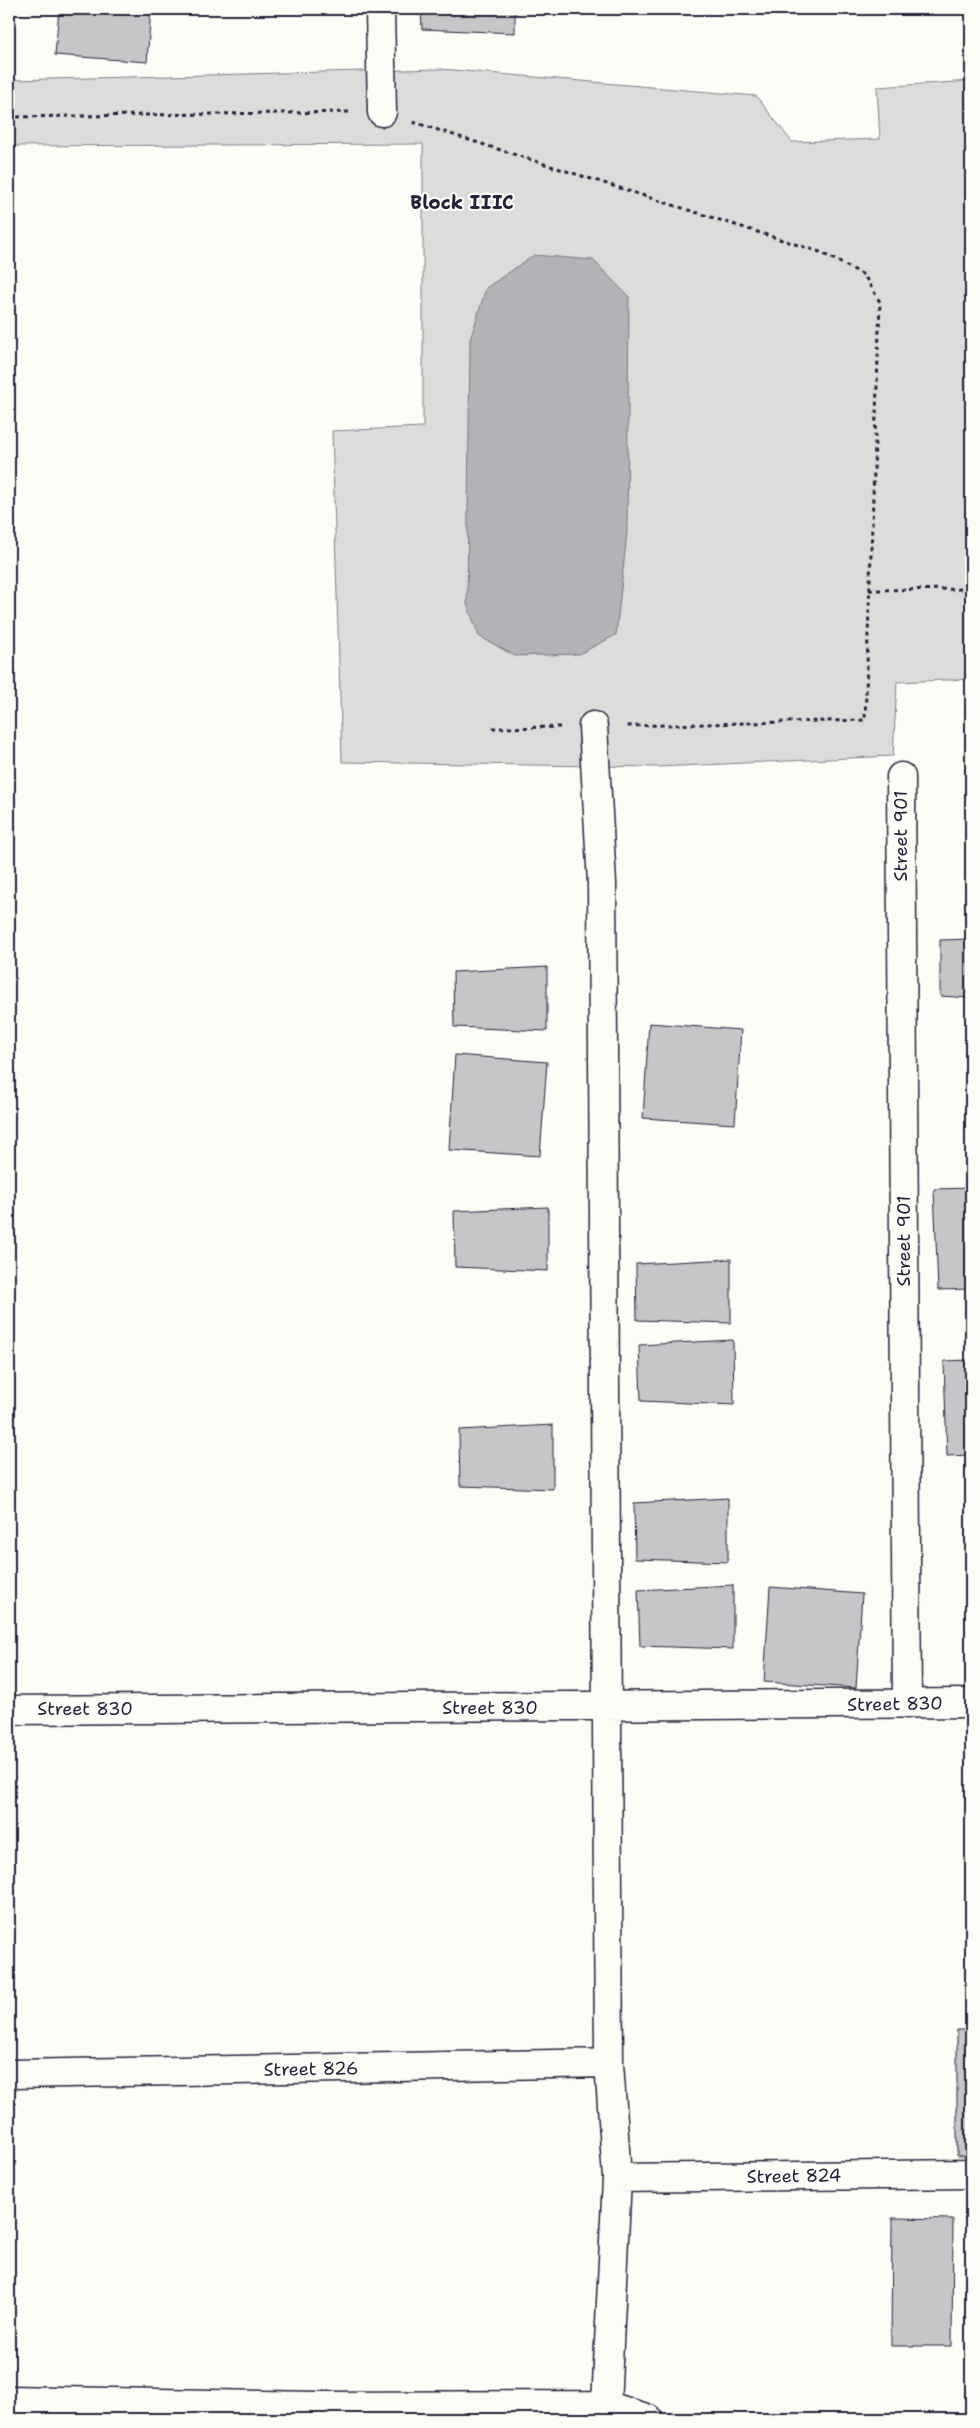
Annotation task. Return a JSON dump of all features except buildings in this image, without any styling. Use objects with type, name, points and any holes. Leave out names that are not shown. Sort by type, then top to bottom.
[{"type":"street","points":[[380,9],[382,112]]},
{"type":"street","points":[[593,726],[602,883],[608,2063],[617,2178],[606,2405]]},
{"type":"street","name":"Street 901","points":[[900,777],[907,1704]]},
{"type":"street","name":"Street 830","points":[[9,1710],[971,1703]]},
{"type":"street","name":"Street 826","points":[[13,2074],[608,2063]]},
{"type":"street","name":"Street 824","points":[[617,2178],[971,2174]]},
{"type":"street","points":[[9,2400],[317,2406],[606,2405],[649,2419]]},
{"type":"path","points":[[9,117],[382,112],[820,252],[864,275],[880,302],[864,720],[492,728]]},
{"type":"path","points":[[869,590],[971,589]]},
{"type":"shaded area","points":[[441,69],[756,96],[792,142],[880,139],[877,87],[971,81],[971,679],[897,682],[893,756],[659,767],[342,762],[332,431],[423,427],[423,144],[12,146],[12,80]]},
{"type":"shaded area","points":[[534,255],[593,260],[629,297],[627,533],[616,635],[579,654],[515,656],[479,636],[467,604],[470,340],[486,288]]},
{"type":"district","name":"Block IIIC","points":[[462,202]]}]
